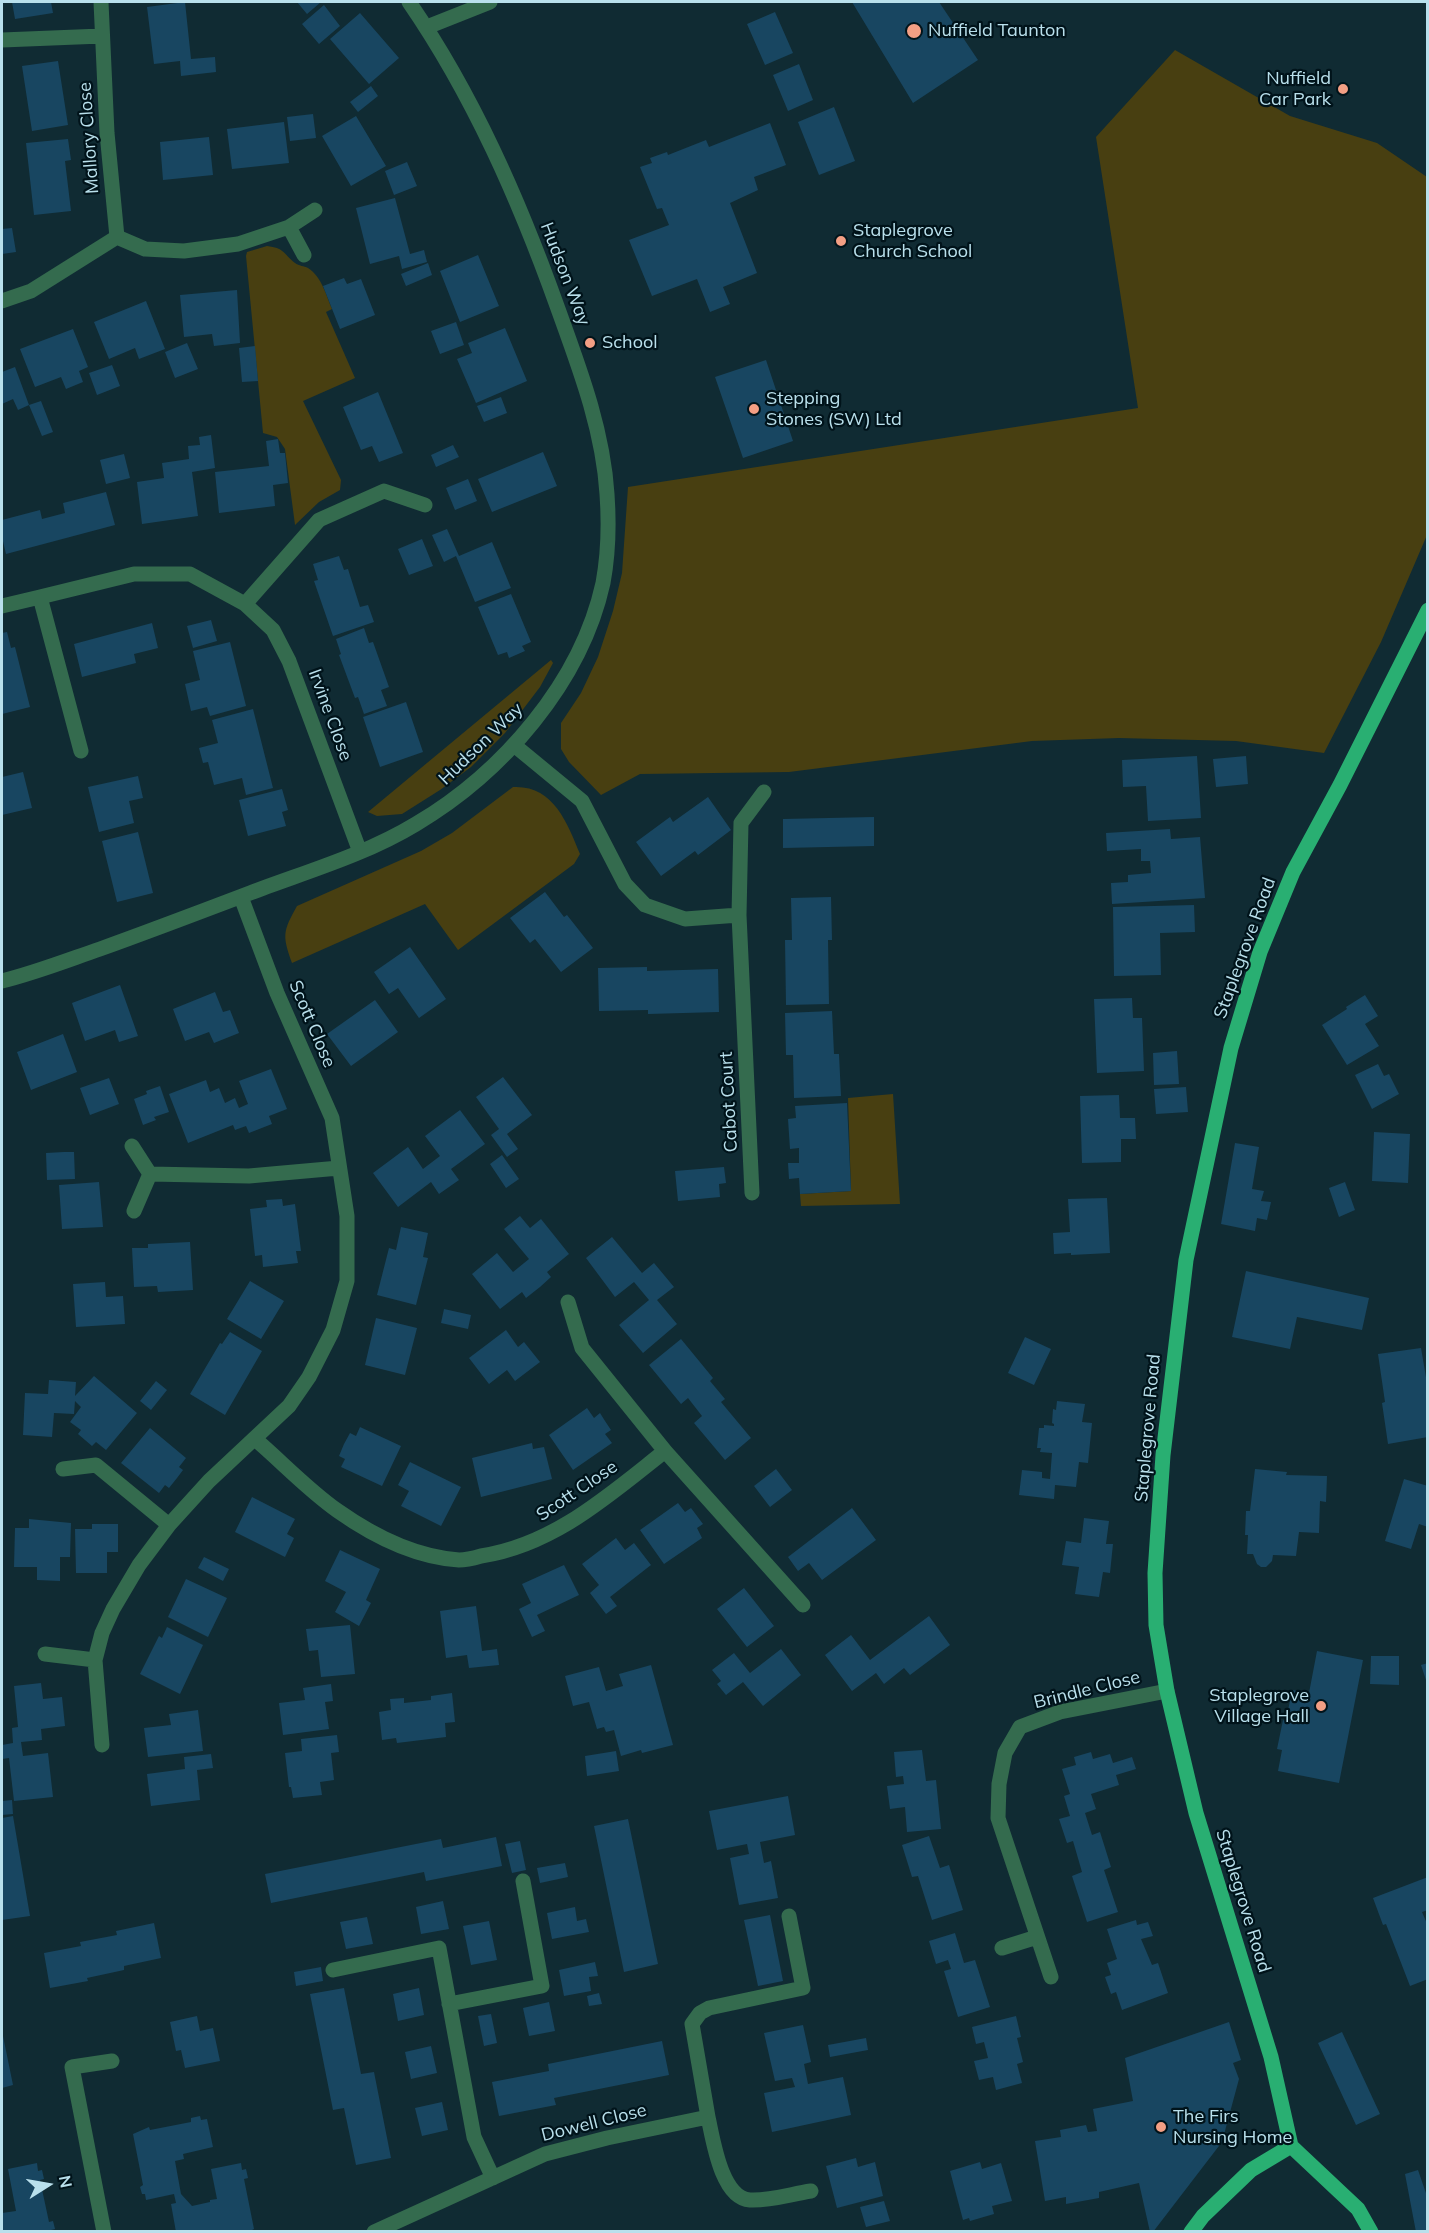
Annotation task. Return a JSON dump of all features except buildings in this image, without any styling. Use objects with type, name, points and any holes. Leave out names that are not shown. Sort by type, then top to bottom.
[{"type":"main road","name":"Staplegrove Road","points":[[1291,2146],[1271,2057],[1196,1813],[1167,1691],[1156,1625],[1155,1572],[1163,1455],[1186,1260],[1231,1048],[1260,952],[1293,872],[1340,785],[1428,610]]},
{"type":"main road","points":[[1191,2232],[1203,2216],[1251,2170],[1291,2146],[1358,2209],[1371,2232]]},
{"type":"street","name":"Mallory Close","points":[[101,2],[107,133],[117,237]]},
{"type":"street","name":"Hudson Way","points":[[2,981],[66,961],[360,852],[424,819],[461,793],[514,745],[540,714],[562,681],[583,642],[603,583],[607,515],[603,461],[584,381],[521,212],[459,80],[409,2]]},
{"type":"street","points":[[427,27],[490,2]]},
{"type":"street","points":[[2,40],[102,36]]},
{"type":"street","points":[[2,301],[31,291],[117,237],[145,249],[184,251],[238,244],[289,227],[315,210]]},
{"type":"street","points":[[289,227],[304,255]]},
{"type":"street","points":[[244,604],[319,520],[384,490],[425,505]]},
{"type":"street","name":"Irvine Close","points":[[2,606],[134,574],[190,574],[244,604],[273,630],[289,661],[360,852]]},
{"type":"street","points":[[40,597],[81,752]]},
{"type":"street","points":[[514,745],[582,801],[625,884],[645,906],[685,919],[739,915]]},
{"type":"street","name":"Cabot Court","points":[[752,1193],[739,915],[741,823],[764,792]]},
{"type":"street","name":"Scott Close","points":[[102,1745],[95,1660],[102,1633],[113,1609],[139,1565],[169,1525],[209,1481],[289,1406],[309,1377],[333,1329],[347,1281],[347,1216],[332,1118],[277,993],[241,897]]},
{"type":"street","points":[[132,1146],[150,1174]]},
{"type":"street","points":[[150,1174],[249,1176],[339,1168]]},
{"type":"street","points":[[134,1211],[150,1174]]},
{"type":"street","points":[[568,1302],[582,1348],[665,1451],[802,1605]]},
{"type":"street","name":"Scott Close","points":[[255,1439],[336,1510],[377,1536],[424,1553],[460,1560],[498,1554],[545,1537],[586,1512],[665,1451]]},
{"type":"street","points":[[63,1469],[96,1465],[169,1525]]},
{"type":"street","points":[[45,1653],[95,1660]]},
{"type":"street","name":"Brindle Close","points":[[1051,1977],[998,1818],[999,1784],[1005,1753],[1020,1727],[1060,1712],[1167,1691]]},
{"type":"street","points":[[449,2004],[542,1986],[523,1881]]},
{"type":"street","points":[[789,1916],[803,1988],[709,2008],[700,2013],[692,2024],[719,2167],[735,2193],[747,2200],[811,2191]]},
{"type":"street","points":[[1002,1948],[1037,1937]]},
{"type":"street","points":[[333,1970],[439,1948],[474,2136],[493,2178]]},
{"type":"street","points":[[104,2232],[72,2067],[112,2061]]},
{"type":"street","name":"Dowell Close","points":[[374,2232],[545,2154],[607,2138],[708,2117]]},
{"type":"shaded area","points":[[1175,50],[1290,116],[1377,143],[1427,177],[1427,535],[1381,642],[1324,753],[1236,741],[1119,738],[1032,741],[789,772],[640,774],[601,795],[569,762],[561,749],[561,723],[581,693],[598,657],[613,611],[622,573],[628,487],[1138,408],[1096,137]]},
{"type":"shaded area","points":[[267,246],[280,250],[298,265],[308,268],[320,281],[332,309],[326,312],[355,378],[303,401],[341,480],[340,490],[319,502],[295,525],[285,449],[277,437],[263,433],[246,256],[247,252]]},
{"type":"shaded area","points":[[551,660],[553,663],[540,687],[505,733],[471,767],[402,814],[377,816],[368,812]]},
{"type":"shaded area","points":[[513,787],[539,792],[557,808],[580,854],[574,864],[458,950],[425,904],[292,963],[285,939],[289,922],[297,906],[421,851],[452,833]]},
{"type":"shaded area","points":[[893,1094],[900,1204],[801,1206],[800,1194],[851,1191],[848,1098]]},
{"type":"place","name":"Nuffield Taunton","points":[[914,31]]},
{"type":"place","name":"Nuffield Car Park","points":[[1343,89]]},
{"type":"place","name":"Staplegrove Church School","points":[[841,241]]},
{"type":"place","name":"School","points":[[590,343]]},
{"type":"place","name":"Stepping Stones (SW) Ltd","points":[[754,409]]},
{"type":"place","name":"Staplegrove Village Hall","points":[[1321,1706]]},
{"type":"place","name":"The Firs Nursing Home","points":[[1161,2127]]}]
